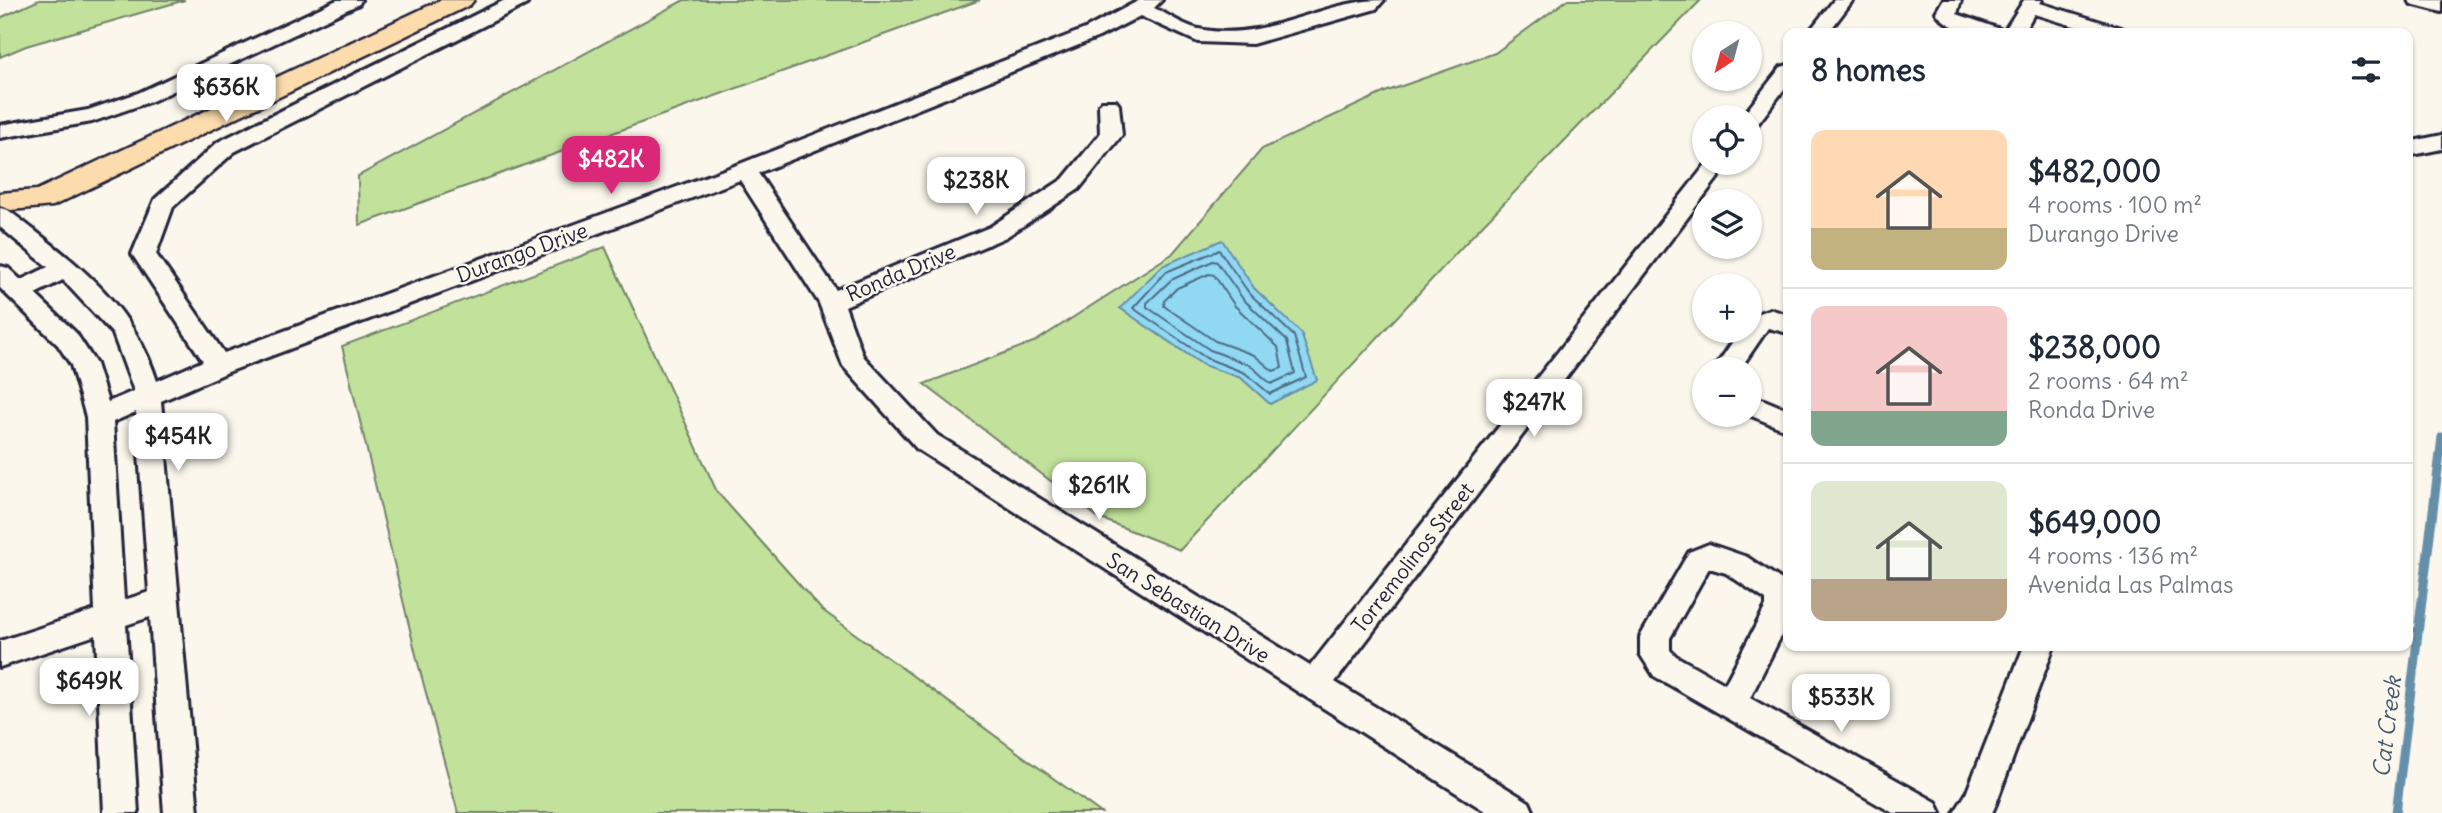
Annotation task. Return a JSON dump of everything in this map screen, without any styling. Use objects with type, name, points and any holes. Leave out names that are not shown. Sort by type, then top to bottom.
[{"type":"main road","points":[[4,206],[26,184],[413,0]]},
{"type":"main road","points":[[4,206],[42,199],[461,0]]},
{"type":"street","points":[[0,132],[92,116],[145,97],[352,0]]},
{"type":"street","points":[[219,366],[144,254],[163,204],[226,148],[520,0]]},
{"type":"street","points":[[1146,5],[1198,36],[1252,38],[1369,5],[1375,0]]},
{"type":"street","points":[[1822,28],[1844,0]]},
{"type":"street","points":[[1952,0],[1946,12],[1950,18],[1979,28]]},
{"type":"street","points":[[2418,0],[2441,4]]},
{"type":"street","points":[[2016,28],[2031,3],[2103,28]]},
{"type":"street","name":"Durango Drive","points":[[99,417],[219,366],[745,170],[1092,33],[1146,5]]},
{"type":"street","points":[[1762,105],[1783,78]]},
{"type":"street","name":"Ronda Drive","points":[[831,302],[998,232],[1071,184],[1111,135],[1109,105]]},
{"type":"street","points":[[2413,148],[2442,142]]},
{"type":"street","name":"San Sebastian Drive","points":[[745,170],[831,302],[852,360],[927,442],[1517,813]]},
{"type":"street","name":"Torremolinos Street","points":[[1313,687],[1709,175]]},
{"type":"street","points":[[4,206],[63,270],[98,300],[131,342],[148,396],[181,813]]},
{"type":"street","points":[[9,283],[63,270]]},
{"type":"street","points":[[9,283],[67,339],[83,364],[99,417],[121,813]]},
{"type":"street","points":[[1735,357],[1759,322],[1770,318],[1783,322]]},
{"type":"street","points":[[1762,409],[1783,419]]},
{"type":"street","points":[[1732,702],[1781,607],[1781,595],[1771,585],[1720,558],[1709,556],[1699,560],[1655,637],[1655,654],[1665,666],[1924,813]]},
{"type":"street","points":[[0,654],[163,600]]},
{"type":"street","points":[[1971,813],[1979,804],[2037,651]]},
{"type":"green space","points":[[39,0],[185,0],[26,46],[0,57],[0,18]]},
{"type":"green space","points":[[684,0],[980,0],[359,225],[358,176]]},
{"type":"green space","points":[[1567,0],[1701,0],[1474,234],[1180,550],[1099,518],[924,384],[1036,341],[1172,254],[1262,149],[1385,92],[1495,53]]},
{"type":"green space","points":[[605,247],[717,492],[821,609],[1101,813],[458,813],[418,663],[342,346]]},
{"type":"water","points":[[1222,240],[1254,288],[1301,333],[1317,380],[1270,404],[1241,378],[1203,365],[1120,308],[1162,266]]},
{"type":"waterway","name":"Cat Creek","points":[[2396,813],[2442,437]]}]
